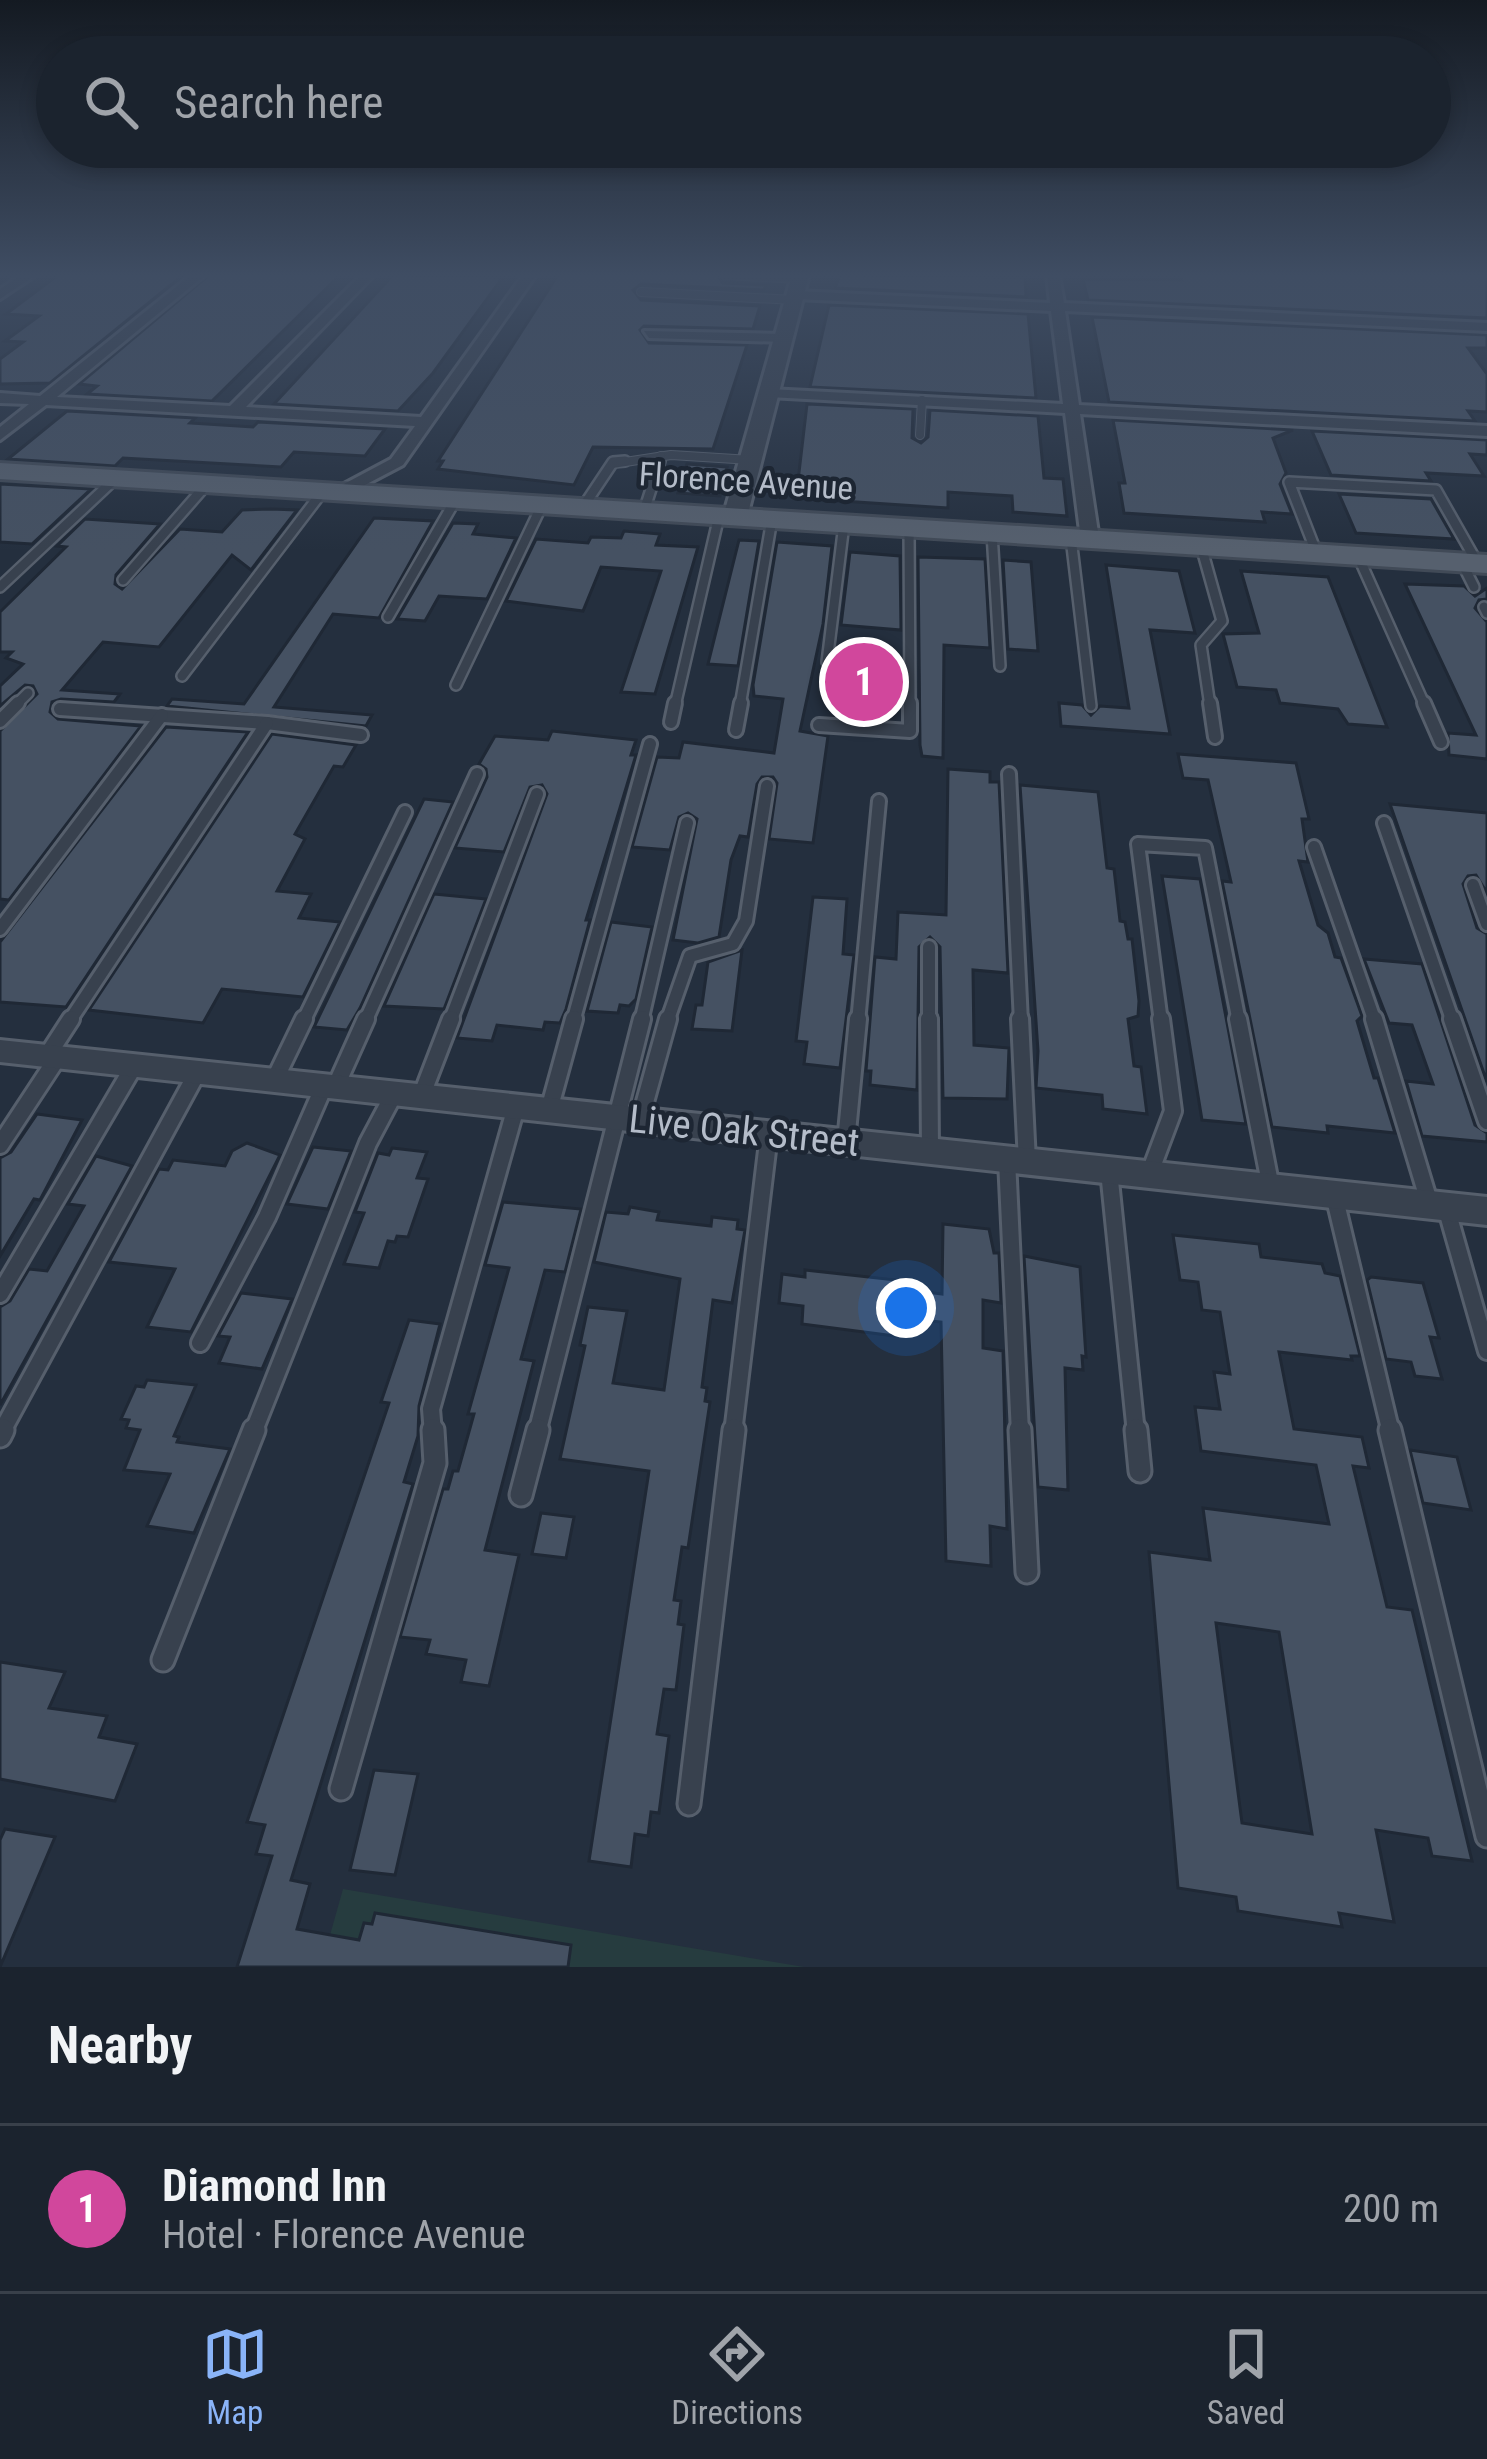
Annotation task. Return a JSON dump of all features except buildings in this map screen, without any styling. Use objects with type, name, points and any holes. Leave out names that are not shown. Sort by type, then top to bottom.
[{"type":"main road","name":"Florence Avenue","points":[[0,471],[1358,556],[1475,569]]},
{"type":"street","points":[[0,435],[86,367]]},
{"type":"street","points":[[233,412],[278,367]]},
{"type":"street","points":[[331,492],[397,462],[465,367]]},
{"type":"street","points":[[727,516],[751,460],[776,367]]},
{"type":"street","points":[[1066,367],[1080,539]]},
{"type":"street","points":[[769,393],[1487,430]]},
{"type":"street","points":[[0,398],[426,422]]},
{"type":"street","name":"Live Oak Street","points":[[0,1051],[1487,1211]]},
{"type":"lane","points":[[920,435],[922,400]]},
{"type":"lane","points":[[644,511],[661,457]]},
{"type":"lane","points":[[584,507],[613,462],[661,457],[751,460]]},
{"type":"lane","points":[[0,587],[116,478]]},
{"type":"lane","points":[[1317,554],[1289,482],[1436,490],[1475,569]]},
{"type":"lane","points":[[123,580],[207,484]]},
{"type":"lane","points":[[182,676],[331,492]]},
{"type":"lane","points":[[388,617],[456,500]]},
{"type":"lane","points":[[456,685],[542,505]]},
{"type":"lane","points":[[670,722],[727,516]]},
{"type":"lane","points":[[736,730],[772,519]]},
{"type":"lane","points":[[827,662],[844,524]]},
{"type":"lane","points":[[819,725],[910,731],[909,528]]},
{"type":"lane","points":[[992,533],[1000,666]]},
{"type":"lane","points":[[1080,539],[1091,707]]},
{"type":"lane","points":[[1202,546],[1222,620],[1201,645],[1215,737]]},
{"type":"lane","points":[[1358,556],[1441,742]]},
{"type":"lane","points":[[0,721],[28,693]]},
{"type":"lane","points":[[60,709],[361,735]]},
{"type":"lane","points":[[0,929],[162,716]]},
{"type":"lane","points":[[0,1145],[267,724]]},
{"type":"lane","points":[[549,1110],[650,745]]},
{"type":"lane","points":[[200,1343],[268,1217],[477,774]]},
{"type":"lane","points":[[1009,774],[1028,1572]]},
{"type":"lane","points":[[521,1495],[630,1119],[681,971],[690,956],[733,944],[746,921],[767,786]]},
{"type":"lane","points":[[163,1660],[368,1143],[407,1095],[537,794]]},
{"type":"lane","points":[[846,1142],[879,801]]},
{"type":"lane","points":[[274,1081],[405,812]]},
{"type":"lane","points":[[630,1119],[687,823]]},
{"type":"lane","points":[[1384,823],[1487,1120]]},
{"type":"lane","points":[[1149,1175],[1173,1111],[1138,844],[1205,848],[1271,1188]]},
{"type":"lane","points":[[1314,847],[1487,1351]]},
{"type":"lane","points":[[1473,885],[1487,924]]},
{"type":"lane","points":[[929,947],[930,1151]]},
{"type":"lane","points":[[0,1294],[134,1066]]},
{"type":"lane","points":[[0,1436],[197,1073]]},
{"type":"lane","points":[[341,1789],[435,1463],[431,1408],[516,1107]]},
{"type":"lane","points":[[689,1804],[769,1134]]},
{"type":"lane","points":[[1108,1171],[1140,1471]]},
{"type":"lane","points":[[1334,1195],[1487,1836]]},
{"type":"green space","points":[[343,1889],[804,1967],[321,1967]]},
{"type":"place","name":"Diamond Inn","points":[[864,682]]}]
